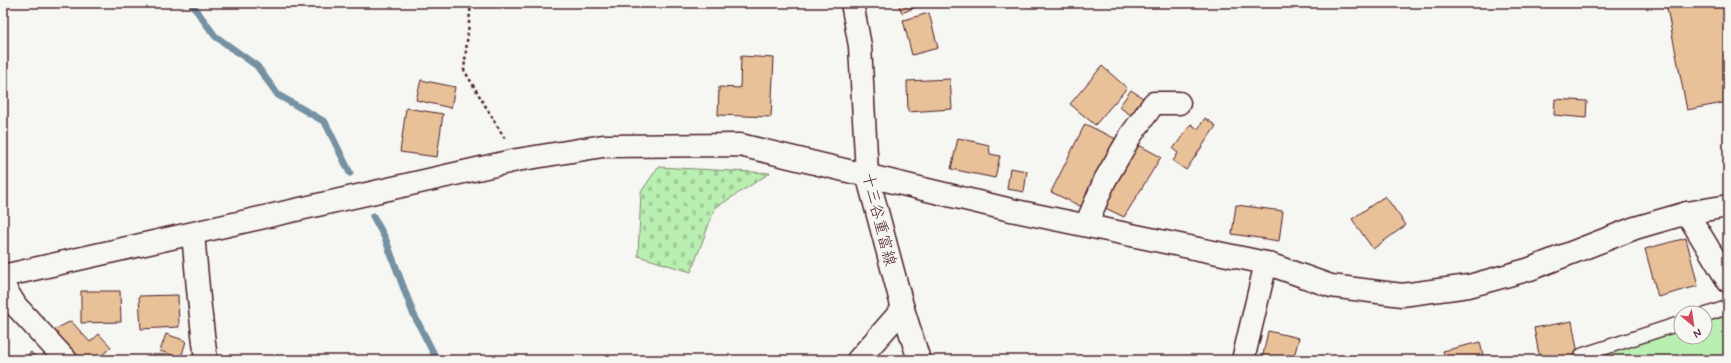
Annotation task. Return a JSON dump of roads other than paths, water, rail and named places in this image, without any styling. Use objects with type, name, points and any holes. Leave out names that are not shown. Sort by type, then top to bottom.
[{"type":"street","name":"十三谷重富線","points":[[852,3],[860,46],[867,174],[903,309],[919,360]]},
{"type":"street","points":[[1086,225],[1105,180],[1131,135],[1154,103],[1179,103]]},
{"type":"street","points":[[3,276],[517,160],[603,146],[740,145],[867,174],[1011,210],[1266,263],[1331,286],[1402,295],[1469,286],[1530,269],[1635,228],[1687,213],[1728,206]]},
{"type":"street","points":[[1687,213],[1728,281]]},
{"type":"street","points":[[194,234],[206,360]]},
{"type":"street","points":[[1243,360],[1266,263]]},
{"type":"street","points":[[3,285],[16,306],[66,360]]},
{"type":"street","points":[[858,360],[903,309]]},
{"type":"lane","points":[[1713,312],[1728,307]]},
{"type":"lane","points":[[1582,355],[1673,326]]},
{"type":"waterway","points":[[191,3],[215,36],[257,66],[278,95],[325,122],[350,173]]},
{"type":"waterway","points":[[373,216],[385,238],[413,313],[437,360]]}]
